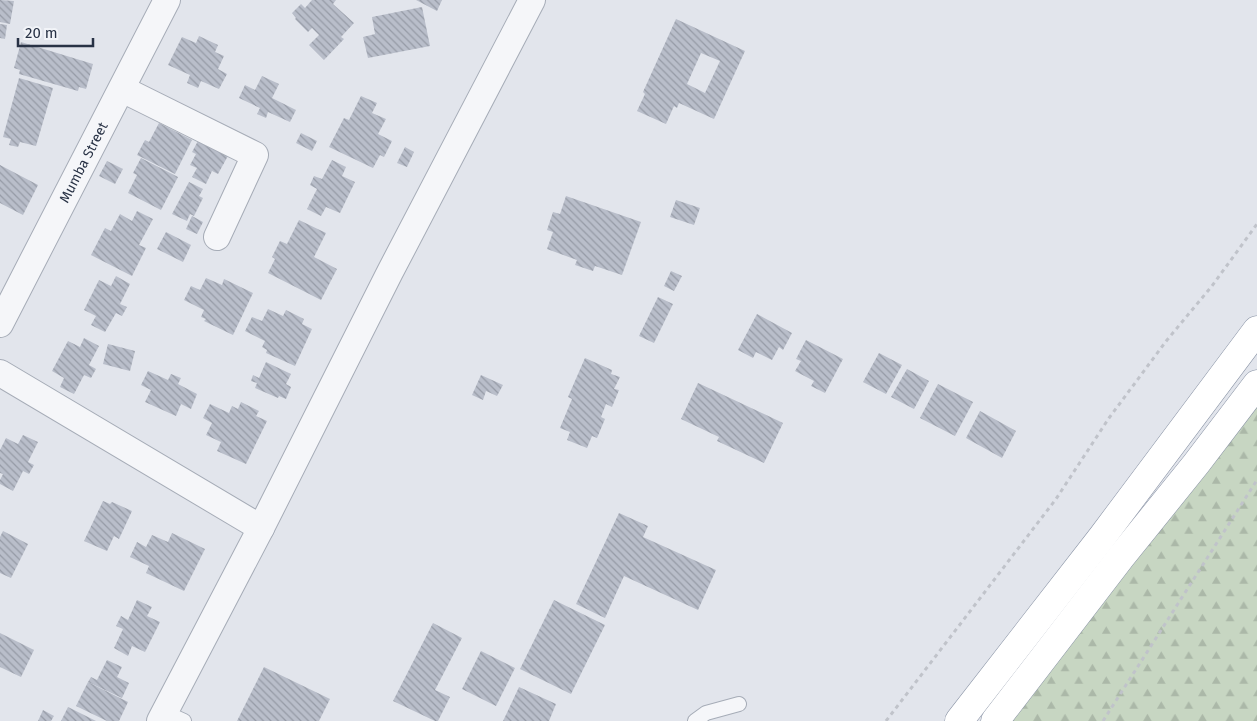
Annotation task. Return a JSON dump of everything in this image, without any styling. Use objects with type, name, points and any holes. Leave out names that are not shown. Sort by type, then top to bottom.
[{"type":"highway","points":[[959,721],[1102,537],[1257,330]]},
{"type":"highway","points":[[995,721],[1120,557],[1196,464],[1257,384]]},
{"type":"street","name":"Mumba Street","points":[[0,324],[167,0]]},
{"type":"street","points":[[169,718],[261,528],[390,272],[532,0]]},
{"type":"street","points":[[122,89],[256,155],[217,237]]},
{"type":"street","points":[[0,372],[261,528]]},
{"type":"lane","points":[[695,721],[706,713],[739,704]]},
{"type":"path","points":[[886,721],[1056,499],[1115,410],[1167,340],[1212,286],[1257,224]]},
{"type":"path","points":[[1103,721],[1257,480]]},
{"type":"green space","points":[[1257,401],[1257,721],[1010,721]]},
{"type":"building","points":[[0,0],[14,1],[10,24],[0,22]]},
{"type":"building","points":[[312,0],[336,0],[333,4],[354,23],[341,37],[344,39],[324,60],[309,45],[319,35],[312,28],[308,32],[295,19],[292,13],[301,4],[305,8]]},
{"type":"building","points":[[416,0],[442,0],[437,11]]},
{"type":"building","points":[[422,7],[430,46],[368,58],[363,37],[375,34],[372,17]]},
{"type":"building","points":[[676,19],[745,51],[714,119],[679,103],[677,108],[674,106],[666,124],[637,111],[645,94],[643,92]],"holes":[[[701,53],[720,61],[705,93],[687,84]]]},
{"type":"building","points":[[0,24],[7,25],[5,39],[0,38]]},
{"type":"building","points":[[199,36],[218,45],[215,52],[224,56],[218,69],[227,74],[219,89],[201,81],[198,88],[187,83],[190,75],[168,65],[182,37],[196,43]]},
{"type":"building","points":[[21,42],[93,64],[86,89],[79,87],[78,91],[19,74],[20,70],[14,68]]},
{"type":"building","points":[[262,76],[279,84],[272,98],[296,110],[290,122],[268,112],[266,118],[257,114],[260,108],[239,98],[245,85],[255,90]]},
{"type":"building","points":[[19,78],[53,88],[36,146],[20,142],[18,147],[9,145],[11,139],[3,137]]},
{"type":"building","points":[[361,96],[377,103],[372,113],[386,119],[378,134],[392,141],[384,157],[380,155],[373,168],[329,147],[344,118],[349,120]]},
{"type":"building","points":[[159,123],[192,140],[175,174],[137,155],[145,140],[149,142]]},
{"type":"building","points":[[301,133],[317,141],[312,151],[296,143]]},
{"type":"building","points":[[199,139],[229,154],[218,174],[212,171],[206,184],[192,177],[197,168],[190,165],[196,154],[192,152]]},
{"type":"building","points":[[405,147],[414,152],[407,167],[397,163]]},
{"type":"building","points":[[141,158],[178,177],[161,210],[128,193],[137,175],[133,173]]},
{"type":"building","points":[[332,160],[346,167],[342,176],[355,182],[340,213],[326,207],[321,216],[307,209],[317,189],[310,185],[314,176],[322,179]]},
{"type":"building","points":[[107,161],[123,169],[115,184],[99,176]]},
{"type":"building","points":[[0,165],[38,185],[23,215],[0,203]]},
{"type":"building","points":[[189,182],[203,189],[199,196],[203,198],[194,216],[190,214],[187,221],[172,214]]},
{"type":"building","points":[[566,196],[641,222],[622,275],[595,266],[593,271],[575,265],[577,260],[547,249],[553,232],[547,230],[553,212],[560,214]]},
{"type":"building","points":[[676,200],[700,208],[694,225],[670,217]]},
{"type":"building","points":[[137,211],[153,219],[139,245],[146,248],[132,276],[91,255],[105,228],[111,231],[120,214],[132,221]]},
{"type":"building","points":[[192,216],[203,222],[197,234],[186,229]]},
{"type":"building","points":[[299,220],[326,233],[314,257],[337,269],[321,300],[268,273],[275,259],[272,257],[280,241],[287,244]]},
{"type":"building","points":[[166,232],[191,245],[183,262],[157,249]]},
{"type":"building","points":[[671,271],[682,276],[674,291],[664,286]]},
{"type":"building","points":[[116,276],[130,284],[120,304],[127,307],[122,316],[116,313],[105,332],[91,325],[96,316],[84,310],[99,280],[111,286]]},
{"type":"building","points":[[206,278],[222,285],[224,279],[253,293],[233,335],[204,321],[206,319],[201,317],[204,310],[184,300],[191,286],[200,290]]},
{"type":"building","points":[[658,297],[673,304],[654,343],[639,336]]},
{"type":"building","points":[[268,309],[283,316],[286,310],[304,319],[302,324],[312,329],[295,366],[266,353],[267,350],[262,347],[265,341],[245,331],[252,317],[262,321]]},
{"type":"building","points":[[757,314],[792,333],[783,350],[779,347],[772,360],[756,352],[753,358],[738,350]]},
{"type":"building","points":[[84,338],[99,346],[89,365],[96,369],[91,378],[84,375],[74,394],[60,387],[64,378],[52,371],[68,341],[80,347]]},
{"type":"building","points":[[806,340],[843,359],[825,393],[811,386],[814,381],[795,371],[801,361],[796,359]]},
{"type":"building","points":[[108,344],[135,351],[130,371],[103,364]]},
{"type":"building","points":[[879,353],[902,365],[886,394],[863,382]]},
{"type":"building","points":[[585,358],[612,370],[611,374],[620,377],[614,389],[619,390],[612,407],[606,404],[601,417],[605,419],[597,438],[592,436],[587,448],[567,440],[570,432],[560,428],[572,399],[568,397]]},
{"type":"building","points":[[266,362],[291,374],[286,384],[291,387],[286,399],[279,396],[278,398],[255,388],[257,383],[251,381],[253,375],[259,378]]},
{"type":"building","points":[[907,369],[929,381],[914,409],[891,397]]},
{"type":"building","points":[[148,371],[168,380],[171,374],[181,378],[178,384],[197,394],[191,409],[181,404],[176,416],[145,402],[151,390],[141,385]]},
{"type":"building","points":[[481,375],[503,385],[497,396],[486,391],[483,400],[472,395]]},
{"type":"building","points":[[698,383],[783,423],[764,463],[717,441],[719,437],[681,419]]},
{"type":"building","points":[[938,384],[973,402],[955,436],[920,418]]},
{"type":"building","points":[[241,402],[259,411],[256,416],[267,421],[246,464],[217,451],[221,442],[206,435],[212,423],[203,418],[210,404],[229,413],[232,406],[238,409]]},
{"type":"building","points":[[980,411],[1016,431],[1002,458],[966,438]]},
{"type":"building","points":[[23,435],[38,442],[28,462],[34,465],[29,474],[23,471],[13,491],[0,484],[3,474],[0,473],[0,450],[6,438],[18,444]]},
{"type":"building","points":[[103,501],[110,504],[112,502],[132,511],[119,539],[114,536],[107,551],[84,541]]},
{"type":"building","points":[[619,513],[648,526],[643,537],[716,570],[698,610],[624,576],[605,618],[576,604]]},
{"type":"building","points":[[3,531],[28,544],[11,578],[0,573],[0,537]]},
{"type":"building","points":[[172,533],[205,549],[184,591],[146,573],[149,566],[130,557],[137,542],[146,547],[152,535],[168,542]]},
{"type":"building","points":[[137,600],[152,607],[147,616],[160,622],[145,652],[132,646],[128,656],[114,648],[123,629],[116,626],[121,616],[128,620]]},
{"type":"building","points":[[554,600],[605,625],[571,694],[520,669]]},
{"type":"building","points":[[433,623],[462,638],[435,690],[450,697],[438,721],[393,701]]},
{"type":"building","points":[[0,633],[34,650],[21,677],[0,667]]},
{"type":"building","points":[[481,651],[515,668],[496,706],[462,689]]},
{"type":"building","points":[[107,660],[122,667],[117,677],[129,683],[122,698],[88,682],[91,677],[97,680]]},
{"type":"building","points":[[264,667],[330,699],[319,721],[237,721]]},
{"type":"building","points":[[88,682],[128,702],[119,721],[107,721],[76,706]]},
{"type":"building","points":[[519,687],[556,704],[549,721],[503,721]]},
{"type":"building","points":[[68,707],[96,721],[61,721]]},
{"type":"building","points":[[43,710],[54,716],[51,721],[38,721]]}]
